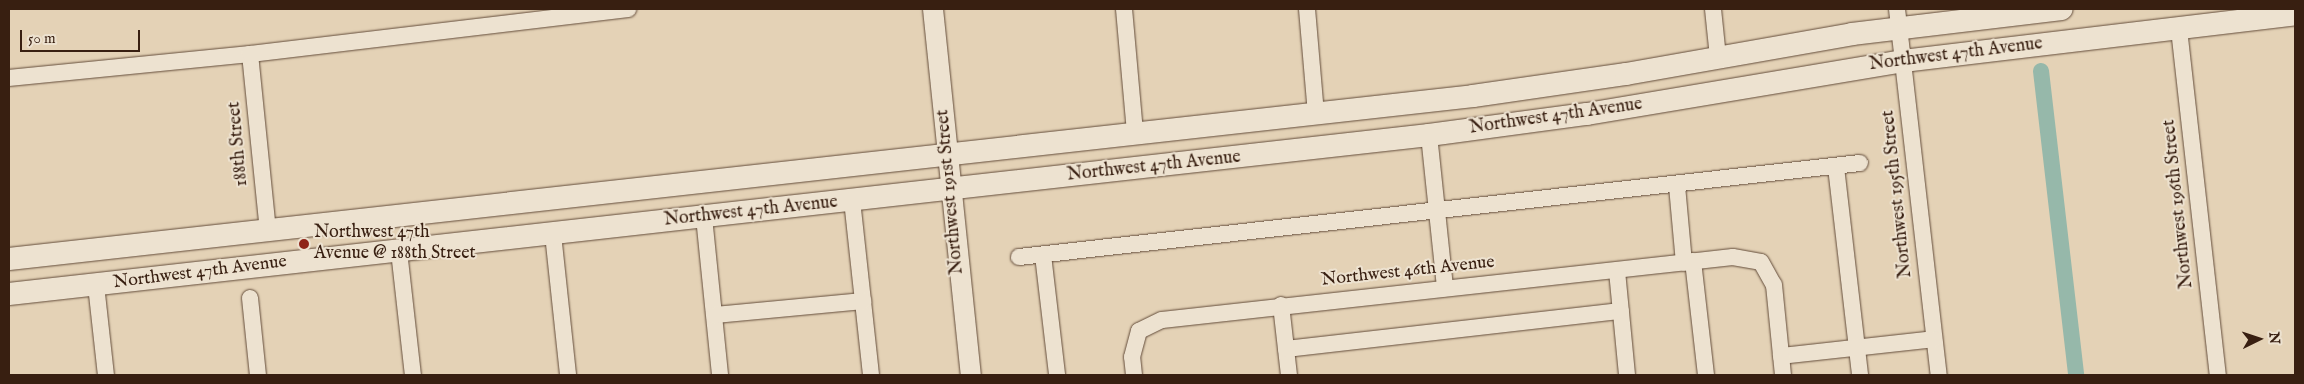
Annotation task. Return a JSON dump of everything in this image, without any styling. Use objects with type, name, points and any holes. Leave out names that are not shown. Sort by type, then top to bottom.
[{"type":"main road","name":"Northwest 47th Avenue","points":[[9,259],[1473,96],[1718,57],[1898,18],[2062,9]]},
{"type":"main road","points":[[2235,22],[2255,9]]},
{"type":"main road","name":"Northwest 47th Avenue","points":[[9,294],[1428,135],[1587,114],[1903,61],[2295,14]]},
{"type":"main road","points":[[1428,135],[1444,115],[1473,96]]},
{"type":"main road","points":[[1278,153],[1305,133],[1316,114]]},
{"type":"main road","points":[[283,263],[292,241],[314,225]]},
{"type":"main road","points":[[236,269],[252,258],[268,230]]},
{"type":"street","points":[[9,78],[250,54],[559,13],[628,9]]},
{"type":"street","name":"Northwest 191st Street","points":[[933,9],[950,189],[971,375]]},
{"type":"street","points":[[1124,9],[1134,133]]},
{"type":"street","points":[[1307,9],[1316,114]]},
{"type":"street","points":[[1713,9],[1718,57]]},
{"type":"street","name":"Northwest 195th Street","points":[[1898,18],[1938,375]]},
{"type":"street","name":"Northwest 196th Street","points":[[2179,29],[2218,375]]},
{"type":"street","name":"188th Street","points":[[250,54],[268,230]]},
{"type":"street","points":[[1428,135],[1444,288]]},
{"type":"street","points":[[1019,257],[1677,186],[1860,163]]},
{"type":"street","points":[[1836,167],[1860,375]]},
{"type":"street","points":[[1677,186],[1706,375]]},
{"type":"street","points":[[852,200],[871,375]]},
{"type":"street","points":[[704,216],[720,375]]},
{"type":"street","points":[[553,234],[568,375]]},
{"type":"street","points":[[399,251],[413,375]]},
{"type":"street","points":[[1043,255],[1057,375]]},
{"type":"street","name":"Northwest 46th Avenue","points":[[1134,375],[1132,357],[1139,331],[1162,320],[1281,305],[1617,271],[1733,257],[1761,262],[1774,285],[1781,356]]},
{"type":"street","points":[[1617,271],[1627,375]]},
{"type":"street","points":[[96,285],[106,375]]},
{"type":"street","points":[[250,298],[258,375]]},
{"type":"street","points":[[715,314],[863,301]]},
{"type":"street","points":[[1281,305],[1289,375]]},
{"type":"street","points":[[1286,348],[1621,312]]},
{"type":"street","points":[[1783,375],[1781,356],[1934,339]]},
{"type":"waterway","points":[[2041,71],[2076,375]]},
{"type":"place","name":"Northwest 47th Avenue @ 188th Street","points":[[304,244]]}]
